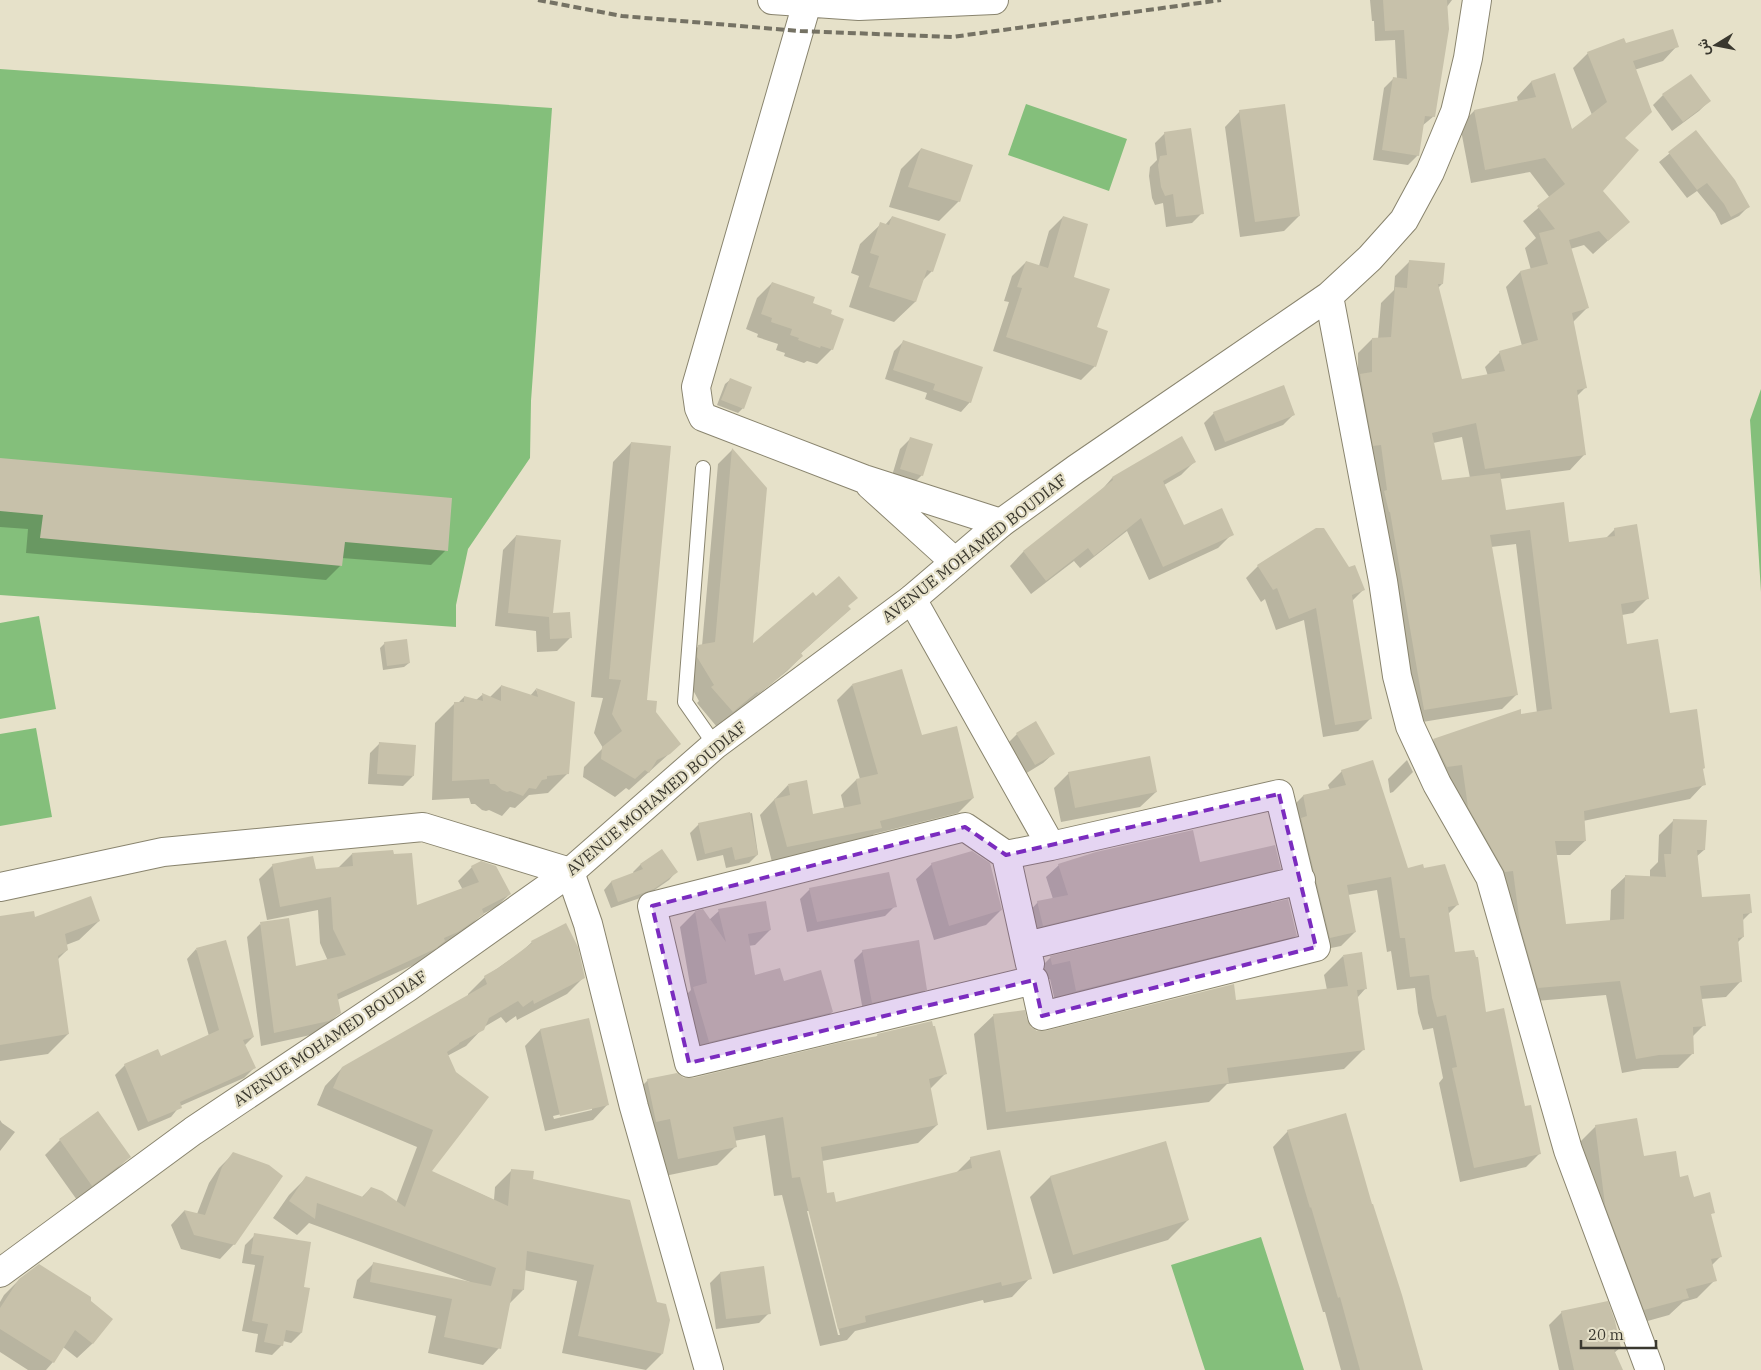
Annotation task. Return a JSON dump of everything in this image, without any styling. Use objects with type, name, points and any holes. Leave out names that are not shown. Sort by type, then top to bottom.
[{"type":"street","points":[[772,0],[859,6],[994,0]]},
{"type":"street","name":"AVENUE MOHAMED BOUDIAF","points":[[0,1273],[194,1131],[408,987],[570,872],[715,745],[912,599],[1001,523],[1329,296],[1370,258],[1404,220],[1430,172],[1455,112],[1468,58],[1477,0]]},
{"type":"street","points":[[807,3],[696,387],[699,408],[703,417],[864,478],[1001,523]]},
{"type":"street","points":[[1329,296],[1383,581],[1397,676],[1410,726],[1437,784],[1490,876],[1568,1150],[1650,1370]]},
{"type":"street","points":[[864,478],[955,562]]},
{"type":"street","points":[[912,599],[1052,846]]},
{"type":"street","points":[[1006,855],[1279,794],[1316,947],[1042,1016],[1034,980],[1026,946],[1006,855],[965,827],[652,906],[689,1062],[1034,980]]},
{"type":"street","points":[[0,886],[163,852],[423,827],[570,872],[588,924],[634,1107],[709,1370]]},
{"type":"street","points":[[1026,946],[1301,880]]},
{"type":"lane","points":[[703,468],[685,702],[715,745]]},
{"type":"highlighted area","points":[[1279,794],[1316,947],[1042,1016],[1034,980],[689,1063],[652,906],[965,827],[1006,855]]},
{"type":"green space","points":[[0,69],[552,108],[531,401],[530,458],[468,549],[456,605],[456,627],[0,595]]},
{"type":"green space","points":[[1026,104],[1127,139],[1109,191],[1008,155]]},
{"type":"green space","points":[[1761,389],[1761,592],[1750,420]]},
{"type":"green space","points":[[39,616],[56,709],[0,719],[0,623]]},
{"type":"green space","points":[[36,728],[52,817],[0,826],[0,734]]},
{"type":"green space","points":[[1261,1237],[1304,1370],[1205,1370],[1171,1265]]},
{"type":"building","points":[[1383,0],[1447,0],[1449,29],[1435,117],[1425,116],[1419,156],[1382,150],[1393,77],[1407,79],[1404,30],[1385,31]]},
{"type":"building","points":[[1673,29],[1679,47],[1633,61],[1652,112],[1625,138],[1639,150],[1603,191],[1630,222],[1608,241],[1599,231],[1569,240],[1589,308],[1572,313],[1587,388],[1577,390],[1586,455],[1485,469],[1476,423],[1432,433],[1442,480],[1500,473],[1506,510],[1564,502],[1569,542],[1615,536],[1614,528],[1637,524],[1649,599],[1621,604],[1627,644],[1658,639],[1670,713],[1697,709],[1706,785],[1584,811],[1586,841],[1555,841],[1566,924],[1624,919],[1625,875],[1666,877],[1664,854],[1671,854],[1673,819],[1707,820],[1705,850],[1697,850],[1702,897],[1750,894],[1752,913],[1743,914],[1744,937],[1738,938],[1742,982],[1700,986],[1706,1026],[1693,1027],[1694,1054],[1659,1055],[1636,1059],[1620,981],[1538,988],[1520,925],[1513,871],[1505,872],[1468,807],[1462,765],[1447,767],[1433,739],[1521,709],[1521,714],[1552,709],[1530,530],[1490,535],[1518,695],[1424,710],[1390,512],[1384,491],[1387,490],[1381,445],[1373,446],[1360,374],[1372,372],[1372,338],[1391,337],[1395,287],[1407,288],[1409,260],[1445,263],[1443,284],[1438,284],[1462,379],[1505,371],[1499,351],[1538,340],[1520,271],[1548,264],[1539,233],[1555,229],[1537,206],[1565,184],[1545,158],[1485,170],[1474,110],[1536,97],[1531,81],[1555,73],[1572,129],[1607,102],[1587,52],[1624,38],[1626,43]]},
{"type":"building","points":[[1691,74],[1711,101],[1683,122],[1662,94]]},
{"type":"building","points":[[1285,104],[1300,216],[1255,222],[1239,110]]},
{"type":"building","points":[[1191,128],[1204,214],[1176,217],[1173,194],[1165,196],[1161,187],[1158,165],[1160,156],[1167,155],[1164,132]]},
{"type":"building","points":[[1696,130],[1735,180],[1750,207],[1731,217],[1724,204],[1707,183],[1697,190],[1668,152]]},
{"type":"building","points":[[921,148],[973,165],[960,202],[908,187]]},
{"type":"building","points":[[892,216],[946,234],[933,272],[927,270],[916,302],[869,287],[879,256],[870,253],[880,222],[889,225]]},
{"type":"building","points":[[1063,216],[1088,224],[1074,277],[1110,289],[1097,327],[1108,331],[1096,367],[1006,337],[1022,288],[1017,287],[1026,261],[1048,268]]},
{"type":"building","points":[[772,282],[815,297],[813,303],[832,310],[831,314],[844,319],[833,350],[821,346],[820,348],[798,340],[799,338],[790,335],[792,329],[771,322],[772,318],[761,314]]},
{"type":"building","points":[[903,340],[983,367],[971,403],[933,390],[935,384],[893,370]]},
{"type":"building","points":[[730,378],[752,387],[744,409],[721,400]]},
{"type":"building","points":[[1284,385],[1295,415],[1225,442],[1213,412]]},
{"type":"building","points":[[1182,436],[1196,462],[1163,481],[1184,525],[1222,508],[1234,535],[1163,567],[1141,518],[1094,556],[1088,548],[1046,581],[1023,551],[1113,480],[1112,477]]},
{"type":"building","points":[[910,437],[933,444],[923,476],[900,469]]},
{"type":"building","points":[[631,442],[671,446],[647,700],[657,701],[656,712],[681,744],[670,754],[657,760],[649,773],[645,770],[635,779],[601,759],[602,747],[622,731],[612,714],[621,680],[609,679]]},
{"type":"building","points":[[732,448],[767,488],[753,643],[813,592],[816,596],[839,576],[858,598],[848,606],[851,609],[801,653],[803,656],[770,685],[757,692],[733,712],[711,687],[714,685],[697,657],[698,645],[715,642]]},
{"type":"building","points":[[0,458],[452,498],[448,551],[345,542],[342,566],[40,538],[43,515],[0,511]]},
{"type":"building","points":[[1316,528],[1324,528],[1349,567],[1355,565],[1365,590],[1352,595],[1372,719],[1335,725],[1316,608],[1289,619],[1277,588],[1273,590],[1257,565]]},
{"type":"building","points":[[516,535],[561,540],[553,613],[570,612],[572,638],[550,639],[549,617],[508,613]]},
{"type":"building","points":[[407,639],[410,663],[387,666],[384,642]]},
{"type":"building","points":[[902,669],[922,735],[957,726],[974,798],[880,821],[882,828],[787,847],[774,799],[790,795],[788,784],[807,780],[813,814],[861,804],[856,779],[878,774],[852,684]]},
{"type":"building","points":[[501,685],[538,697],[536,688],[575,702],[569,774],[547,776],[547,779],[542,780],[536,789],[529,788],[523,796],[502,790],[495,784],[490,784],[489,779],[452,781],[454,702],[464,702],[464,696],[483,701],[482,693],[501,701]]},
{"type":"building","points":[[1036,721],[1055,754],[1035,765],[1016,733]]},
{"type":"building","points":[[379,742],[416,745],[414,776],[377,774]]},
{"type":"building","points":[[1150,756],[1157,792],[1075,808],[1068,772]]},
{"type":"building","points":[[1373,760],[1408,868],[1423,864],[1424,868],[1445,864],[1459,905],[1448,907],[1455,952],[1474,950],[1476,957],[1478,957],[1486,1012],[1504,1008],[1525,1106],[1531,1105],[1541,1154],[1474,1168],[1452,1068],[1457,1067],[1446,1015],[1437,1017],[1429,975],[1410,977],[1405,938],[1400,938],[1391,877],[1347,885],[1356,932],[1330,938],[1301,818],[1307,816],[1303,795],[1346,785],[1341,770]]},
{"type":"building","points":[[750,812],[758,855],[735,860],[732,847],[705,854],[698,823]]},
{"type":"building","points":[[1193,830],[1200,862],[1275,845],[1281,869],[1043,926],[1037,901],[1068,895],[1058,864],[1096,852]]},
{"type":"building","points":[[662,849],[678,872],[654,889],[618,902],[611,881],[643,869],[640,864]]},
{"type":"building","points":[[393,850],[394,854],[412,853],[417,905],[479,882],[471,866],[481,861],[496,866],[511,894],[482,909],[484,914],[458,932],[444,938],[445,941],[435,949],[337,994],[341,1013],[329,1021],[274,1033],[260,922],[289,918],[296,966],[346,955],[333,929],[331,897],[280,907],[272,864],[313,856],[316,869],[353,866],[352,853]]},
{"type":"building","points":[[972,851],[990,863],[1002,910],[949,926],[931,863]]},
{"type":"building","points":[[889,872],[897,907],[817,922],[809,888]]},
{"type":"building","points":[[91,896],[100,921],[65,934],[68,950],[58,956],[69,1034],[0,1045],[0,916],[34,911],[35,917]]},
{"type":"building","points":[[1288,899],[1297,936],[1076,991],[1070,961],[1052,965],[1050,956]]},
{"type":"building","points":[[766,901],[771,930],[748,934],[755,975],[780,968],[784,981],[821,970],[833,1012],[709,1042],[693,987],[707,983],[695,911],[703,909],[726,942],[718,909]]},
{"type":"building","points":[[566,923],[578,947],[585,978],[534,1004],[533,1000],[523,1007],[518,1001],[489,1018],[484,1030],[459,1043],[447,1052],[456,1072],[489,1097],[432,1171],[508,1206],[511,1169],[534,1171],[533,1179],[630,1200],[657,1302],[666,1304],[670,1320],[663,1354],[578,1336],[594,1265],[527,1251],[524,1290],[513,1289],[501,1349],[444,1337],[452,1299],[370,1282],[373,1262],[491,1286],[496,1268],[317,1203],[315,1219],[289,1201],[306,1176],[363,1197],[371,1187],[382,1191],[405,1207],[433,1130],[333,1088],[342,1067],[487,984],[484,976],[532,943],[531,941]]},
{"type":"building","points":[[226,940],[254,1037],[243,1040],[256,1068],[180,1102],[182,1108],[148,1122],[124,1064],[158,1049],[161,1056],[219,1030],[196,948]]},
{"type":"building","points":[[919,940],[927,990],[872,1003],[862,950]]},
{"type":"building","points":[[1362,952],[1367,989],[1357,990],[1365,1050],[1227,1068],[1229,1083],[1006,1112],[993,1014],[1025,1010],[1031,1027],[1037,1031],[1045,1031],[1234,984],[1236,1000],[1348,986],[1343,955]]},
{"type":"building","points":[[589,1018],[609,1105],[560,1116],[540,1029]]},
{"type":"building","points":[[932,1021],[933,1026],[935,1026],[947,1074],[929,1079],[938,1125],[821,1147],[827,1193],[834,1192],[836,1202],[972,1168],[970,1157],[1000,1150],[1032,1279],[1002,1286],[1001,1282],[865,1316],[866,1322],[838,1329],[800,1177],[792,1178],[783,1117],[733,1127],[737,1147],[678,1159],[670,1119],[656,1122],[647,1079],[677,1073],[684,1078],[693,1078],[842,1042],[878,1036],[877,1034]]},
{"type":"building","points":[[98,1111],[131,1157],[92,1186],[59,1139]]},
{"type":"building","points":[[1346,1113],[1423,1370],[1360,1370],[1340,1297],[1338,1298],[1310,1208],[1287,1130]]},
{"type":"building","points":[[1637,1118],[1644,1156],[1676,1151],[1680,1177],[1688,1175],[1694,1197],[1710,1192],[1715,1213],[1711,1214],[1722,1257],[1711,1259],[1717,1281],[1686,1289],[1689,1298],[1644,1310],[1605,1205],[1595,1125]]},
{"type":"building","points":[[1166,1141],[1189,1220],[1073,1255],[1050,1176]]},
{"type":"building","points":[[233,1152],[269,1165],[283,1176],[235,1245],[194,1235],[184,1210],[205,1215],[222,1167]]},
{"type":"building","points":[[254,1233],[311,1242],[304,1287],[310,1288],[302,1333],[286,1330],[283,1346],[264,1342],[268,1324],[252,1321],[264,1256],[251,1254]]},
{"type":"building","points":[[39,1264],[91,1297],[91,1301],[113,1319],[93,1344],[75,1330],[54,1363],[0,1329],[0,1308],[19,1279]]},
{"type":"building","points":[[764,1266],[771,1314],[726,1319],[720,1272]]},
{"type":"building","points":[[1608,1301],[1621,1348],[1614,1350],[1623,1370],[1574,1370],[1561,1311]]},
{"type":"railway","points":[[538,0],[622,16],[800,31],[952,37],[1221,0]]}]
